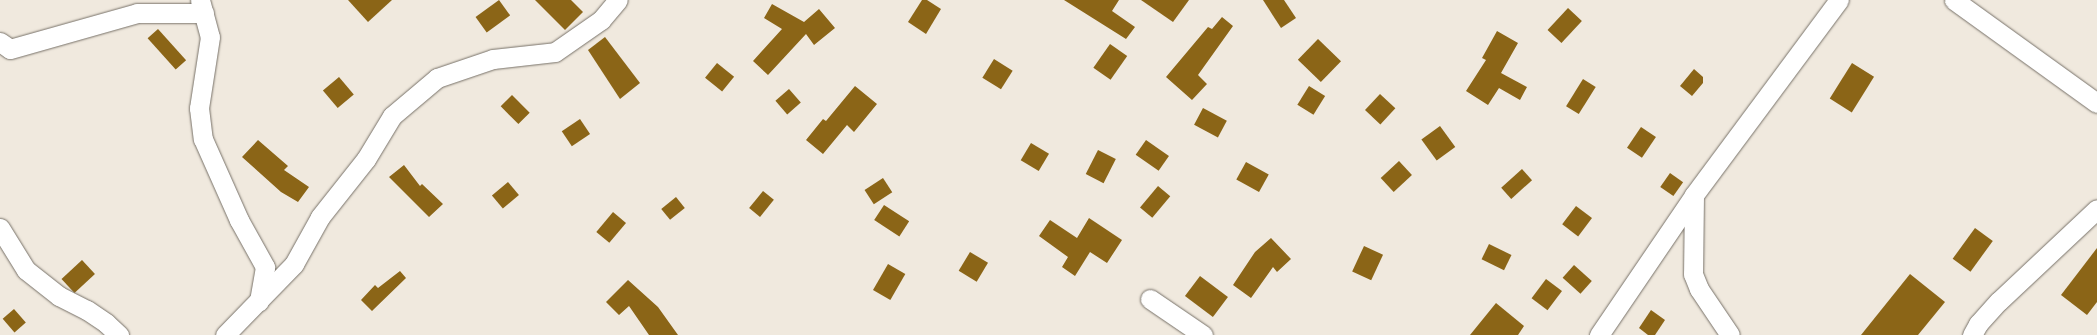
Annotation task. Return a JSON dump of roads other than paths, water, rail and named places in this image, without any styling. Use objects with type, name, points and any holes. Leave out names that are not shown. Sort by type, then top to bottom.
[{"type":"street","points":[[225,335],[294,264],[320,218],[366,159],[392,116],[437,78],[493,59],[555,52],[601,20],[618,0]]},
{"type":"street","points":[[1599,335],[1694,195],[1839,0]]},
{"type":"street","points":[[1954,0],[2097,103]]},
{"type":"street","points":[[0,42],[10,49],[137,13],[202,6],[210,37],[199,108],[203,139],[239,220],[265,267],[259,301]]},
{"type":"street","points":[[1694,195],[1694,274],[1699,289],[1730,335]]},
{"type":"street","points":[[1972,335],[1999,301],[2097,209]]},
{"type":"street","points":[[0,228],[26,270],[59,296],[100,319],[118,335]]},
{"type":"street","points":[[1150,299],[1203,335]]}]
